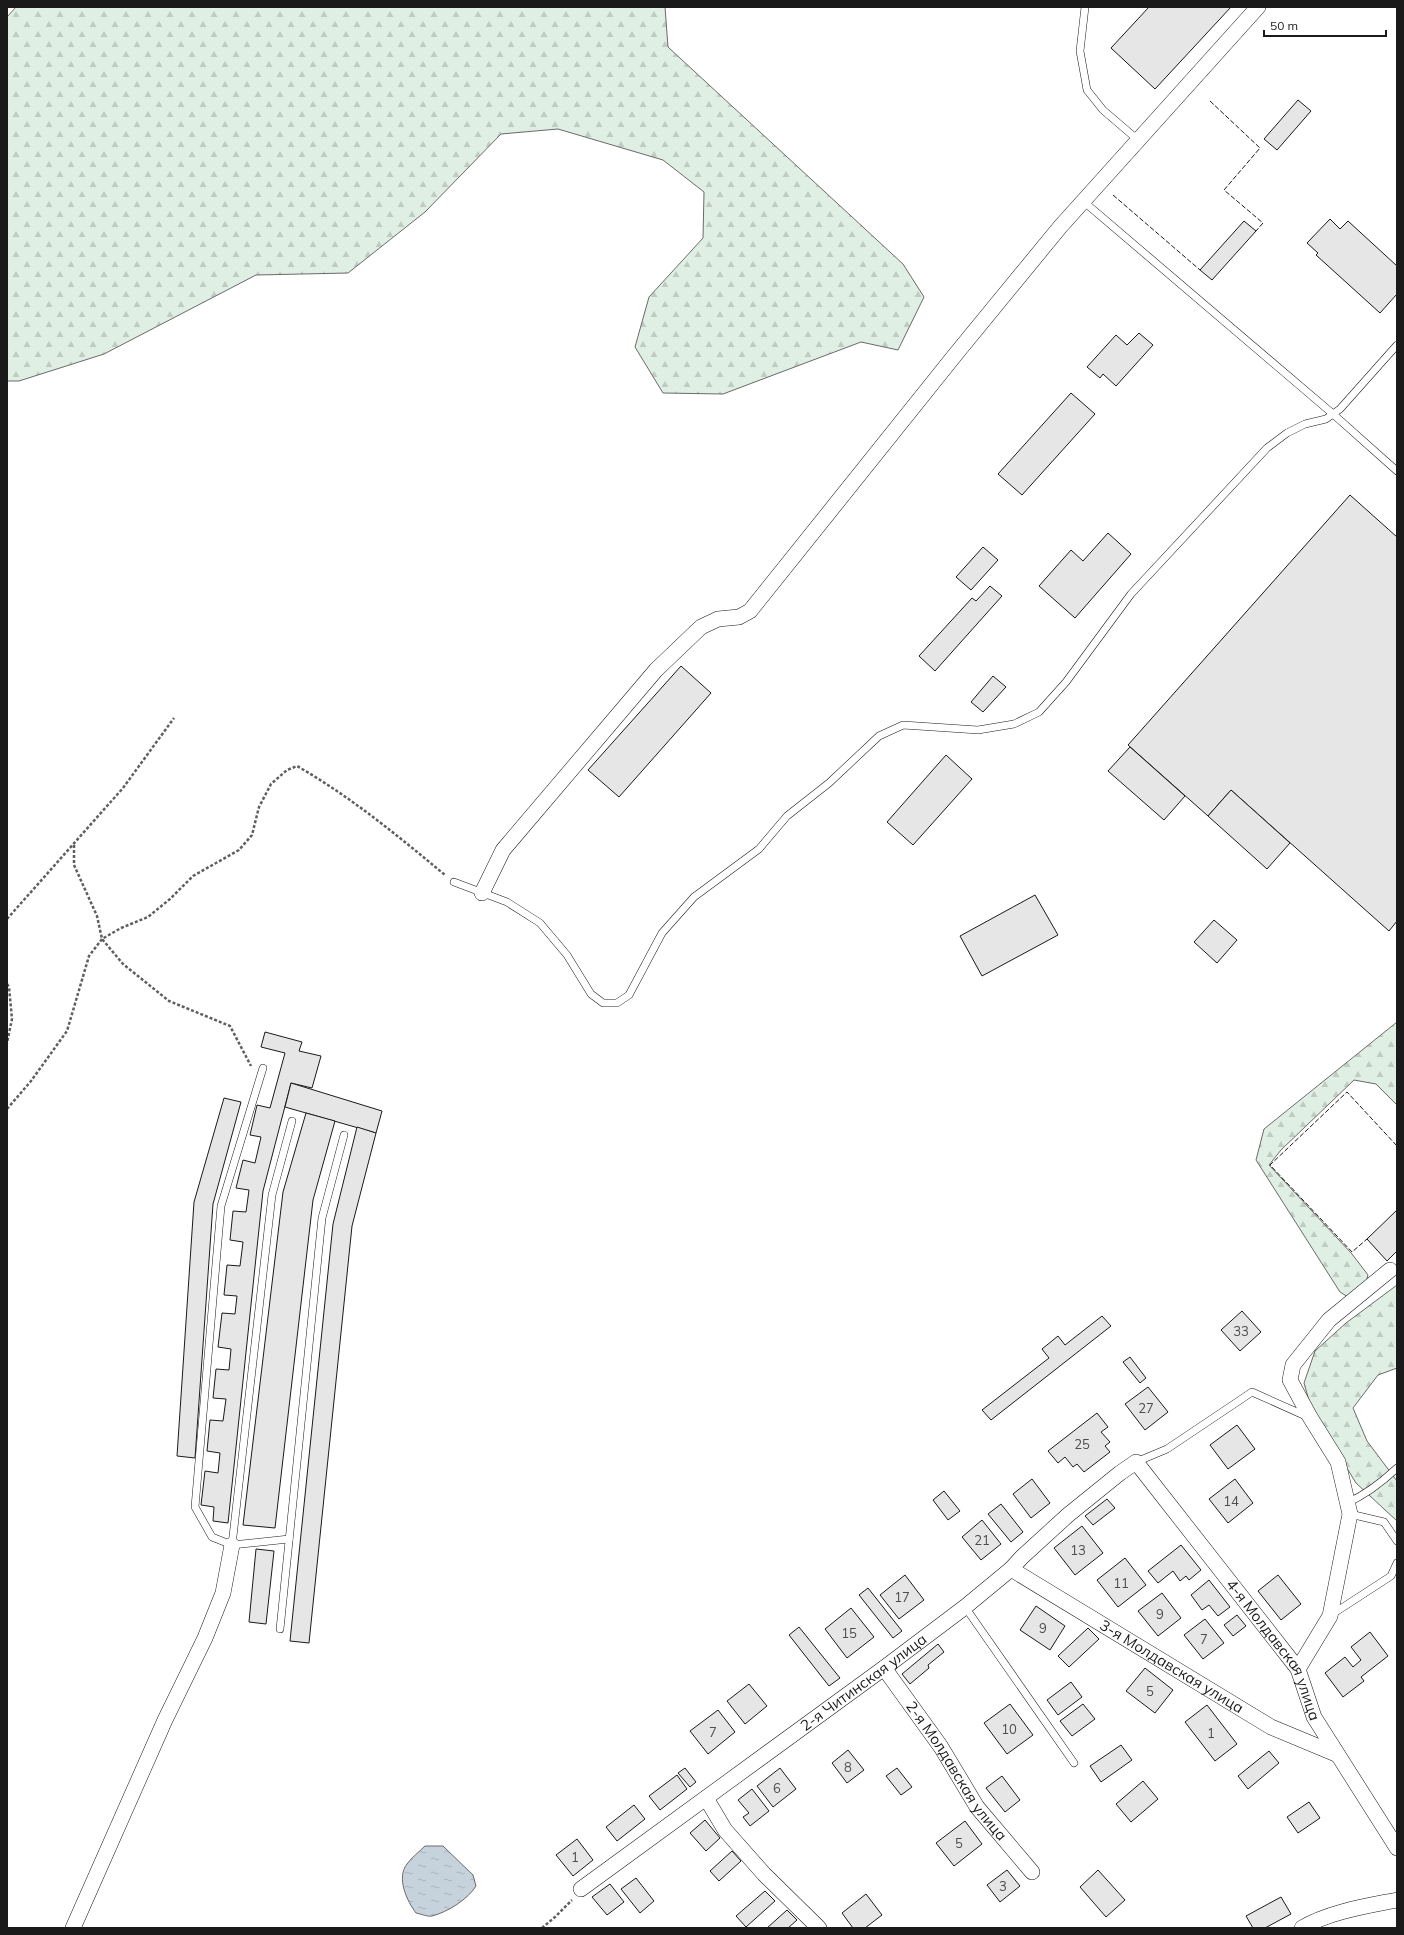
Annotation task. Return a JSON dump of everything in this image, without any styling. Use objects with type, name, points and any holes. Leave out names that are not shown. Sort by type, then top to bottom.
[{"type":"street","points":[[482,893],[503,850],[656,670],[701,628],[718,620],[738,617],[750,611],[955,355],[1083,201],[1258,7]]},
{"type":"street","points":[[1298,1669],[1330,1616],[1349,1508],[1338,1462],[1310,1417],[1290,1380],[1293,1365],[1329,1320],[1390,1270]]},
{"type":"street","name":"2-я Читинская улица","points":[[581,1889],[884,1668],[965,1607],[1011,1569],[1068,1515],[1136,1462]]},
{"type":"street","name":"4-я Молдавская улица","points":[[1136,1462],[1298,1669],[1314,1717],[1336,1754],[1397,1848]]},
{"type":"street","points":[[73,1928],[165,1720],[205,1638],[223,1593],[232,1545]]},
{"type":"street","name":"3-я Молдавская улица","points":[[1011,1569],[1271,1727],[1336,1754]]},
{"type":"street","name":"2-я Молдавская улица","points":[[884,1668],[941,1748],[977,1807],[1032,1872]]},
{"type":"street","points":[[706,1798],[725,1830],[749,1857],[819,1928]]},
{"type":"street","points":[[1302,1928],[1312,1922],[1368,1906],[1397,1900]]},
{"type":"lane","points":[[1085,7],[1080,52],[1087,90],[1103,110],[1138,140]]},
{"type":"lane","points":[[1083,201],[1333,414],[1397,471]]},
{"type":"lane","points":[[454,882],[507,902],[540,923],[568,955],[591,994],[603,1003],[617,1003],[629,995],[662,933],[694,897],[758,849],[787,816],[829,784],[879,736],[903,726],[978,730],[1014,724],[1038,712],[1066,682],[1131,594],[1267,448],[1287,433],[1305,424],[1326,419],[1340,409],[1397,345]]},
{"type":"lane","points":[[263,1068],[221,1206],[195,1507],[212,1537],[232,1545],[289,1539]]},
{"type":"lane","points":[[232,1545],[272,1195],[292,1122]]},
{"type":"lane","points":[[280,1629],[322,1218],[344,1135]]},
{"type":"lane","points":[[1136,1462],[1167,1449],[1252,1392],[1310,1417]]},
{"type":"lane","points":[[1397,1468],[1379,1485],[1361,1497],[1349,1508],[1384,1522],[1397,1541]]},
{"type":"lane","points":[[1330,1616],[1391,1576],[1397,1563]]},
{"type":"lane","points":[[965,1607],[1074,1763]]},
{"type":"path","points":[[7,919],[123,788],[174,718]]},
{"type":"path","points":[[7,1108],[31,1081],[67,1031],[89,956],[102,939],[121,928],[148,917],[170,899],[193,876],[239,850],[252,836],[260,807],[271,784],[287,770],[297,766],[386,826],[454,882]]},
{"type":"path","points":[[74,845],[74,865],[97,916],[102,939],[123,964],[169,1001],[230,1026],[259,1080]]},
{"type":"path","points":[[7,984],[9,987],[12,1019],[7,1043]]},
{"type":"path","points":[[542,1928],[555,1917],[581,1889]]},
{"type":"green space","points":[[16,7],[665,7],[668,47],[903,264],[924,297],[898,350],[861,342],[723,394],[663,393],[635,347],[649,297],[703,238],[704,192],[663,160],[558,129],[501,134],[425,212],[348,273],[256,275],[104,354],[19,381],[7,381],[7,17]]},
{"type":"green space","points":[[1397,1022],[1397,1105],[1376,1084],[1354,1080],[1281,1150],[1269,1165],[1352,1254],[1368,1275],[1365,1286],[1348,1297],[1340,1292],[1256,1160],[1264,1129]]},
{"type":"green space","points":[[1397,1285],[1397,1368],[1378,1375],[1353,1408],[1367,1441],[1397,1481],[1397,1521],[1356,1483],[1312,1411],[1304,1383],[1315,1351],[1346,1323]]},
{"type":"water","points":[[425,1846],[443,1846],[473,1875],[476,1886],[468,1896],[457,1904],[438,1914],[430,1916],[416,1913],[406,1896],[402,1876],[407,1864]]},
{"type":"building","points":[[1149,7],[1231,7],[1155,89],[1111,48]]},
{"type":"building","points":[[1298,100],[1311,111],[1277,150],[1264,139]]},
{"type":"building","points":[[1330,219],[1340,229],[1348,221],[1397,266],[1397,294],[1380,313],[1316,255],[1318,253],[1307,243]]},
{"type":"building","points":[[1244,221],[1256,231],[1212,280],[1200,270]]},
{"type":"building","points":[[1139,333],[1153,345],[1116,386],[1103,374],[1100,378],[1087,367],[1116,335],[1127,345]]},
{"type":"building","points":[[1071,393],[1095,414],[1022,495],[998,474]]},
{"type":"building","points":[[1350,495],[1397,537],[1397,921],[1389,931],[1231,790],[1208,816],[1128,745]]},
{"type":"building","points":[[1108,533],[1131,554],[1075,618],[1039,586],[1071,550],[1083,561]]},
{"type":"building","points":[[983,547],[998,560],[971,590],[956,577]]},
{"type":"building","points":[[990,586],[1002,596],[935,671],[919,656],[972,598],[976,601]]},
{"type":"building","points":[[681,666],[711,693],[619,797],[588,770]]},
{"type":"building","points":[[993,676],[1006,687],[983,712],[971,702]]},
{"type":"building","points":[[1130,747],[1185,796],[1164,820],[1108,771]]},
{"type":"building","points":[[946,755],[972,779],[913,845],[887,822]]},
{"type":"building","points":[[1231,790],[1290,843],[1267,869],[1208,816]]},
{"type":"building","points":[[1035,895],[1058,935],[982,976],[960,936]]},
{"type":"building","points":[[1214,920],[1237,940],[1217,963],[1194,942]]},
{"type":"building","points":[[265,1032],[302,1042],[299,1051],[321,1056],[312,1088],[291,1083],[263,1191],[228,1523],[213,1521],[214,1507],[201,1505],[205,1471],[218,1473],[220,1453],[207,1451],[210,1420],[223,1421],[226,1399],[213,1398],[216,1369],[229,1370],[231,1349],[218,1347],[222,1313],[235,1314],[237,1296],[224,1295],[227,1265],[240,1266],[243,1242],[230,1240],[233,1211],[246,1212],[249,1190],[236,1188],[243,1160],[255,1163],[261,1137],[250,1135],[257,1105],[270,1108],[285,1053],[261,1047]]},
{"type":"building","points":[[291,1083],[382,1111],[376,1133],[285,1107]]},
{"type":"building","points":[[224,1098],[241,1102],[213,1204],[195,1458],[177,1456],[194,1202]]},
{"type":"building","points":[[306,1113],[335,1121],[313,1200],[275,1528],[243,1525],[283,1192]]},
{"type":"building","points":[[357,1127],[376,1133],[352,1226],[309,1643],[290,1641],[333,1224]]},
{"type":"building","points":[[1397,1210],[1397,1251],[1387,1261],[1367,1239]]},
{"type":"building","points":[[1242,1311],[1261,1332],[1240,1351],[1221,1330]]},
{"type":"building","points":[[1102,1316],[1111,1326],[991,1420],[982,1410],[1049,1358],[1042,1349],[1058,1336],[1065,1345]]},
{"type":"building","points":[[1130,1357],[1146,1378],[1140,1383],[1123,1362]]},
{"type":"building","points":[[1148,1387],[1168,1412],[1145,1430],[1125,1404]]},
{"type":"building","points":[[1097,1413],[1108,1427],[1101,1432],[1110,1442],[1105,1446],[1110,1452],[1084,1472],[1077,1464],[1073,1467],[1065,1457],[1058,1463],[1048,1451]]},
{"type":"building","points":[[1237,1425],[1255,1449],[1228,1469],[1210,1445]]},
{"type":"building","points":[[1032,1479],[1050,1503],[1031,1518],[1013,1494]]},
{"type":"building","points":[[1235,1479],[1253,1503],[1228,1523],[1209,1499]]},
{"type":"building","points":[[944,1491],[960,1511],[948,1520],[933,1500]]},
{"type":"building","points":[[1107,1499],[1115,1508],[1093,1525],[1085,1516]]},
{"type":"building","points":[[1001,1504],[1023,1532],[1011,1542],[988,1514]]},
{"type":"building","points":[[982,1520],[1001,1544],[981,1560],[962,1537]]},
{"type":"building","points":[[1082,1526],[1103,1553],[1075,1575],[1054,1548]]},
{"type":"building","points":[[1181,1545],[1201,1570],[1189,1580],[1186,1576],[1180,1581],[1173,1571],[1158,1583],[1148,1571]]},
{"type":"building","points":[[256,1549],[274,1551],[266,1624],[249,1622]]},
{"type":"building","points":[[1125,1558],[1146,1585],[1118,1607],[1097,1580]]},
{"type":"building","points":[[905,1575],[924,1600],[899,1619],[880,1595]]},
{"type":"building","points":[[1278,1575],[1301,1604],[1281,1620],[1258,1591]]},
{"type":"building","points":[[1209,1580],[1230,1607],[1218,1616],[1209,1605],[1202,1610],[1191,1595]]},
{"type":"building","points":[[868,1588],[902,1631],[893,1638],[859,1595]]},
{"type":"building","points":[[1162,1593],[1181,1618],[1158,1636],[1138,1611]]},
{"type":"building","points":[[1036,1606],[1065,1626],[1050,1650],[1020,1630]]},
{"type":"building","points":[[851,1608],[874,1637],[847,1658],[825,1629]]},
{"type":"building","points":[[1237,1615],[1246,1626],[1233,1636],[1224,1625]]},
{"type":"building","points":[[1205,1619],[1224,1643],[1203,1659],[1184,1635]]},
{"type":"building","points":[[799,1627],[840,1678],[829,1686],[789,1635]]},
{"type":"building","points":[[1088,1628],[1099,1639],[1069,1667],[1058,1656]]},
{"type":"building","points":[[1370,1632],[1388,1656],[1361,1677],[1364,1681],[1343,1697],[1325,1673],[1345,1657],[1353,1667],[1361,1660],[1351,1647]]},
{"type":"building","points":[[938,1644],[944,1652],[928,1665],[929,1668],[910,1684],[902,1674]]},
{"type":"building","points":[[1145,1668],[1173,1690],[1155,1713],[1126,1691]]},
{"type":"building","points":[[1071,1682],[1082,1697],[1058,1715],[1047,1700]]},
{"type":"building","points":[[749,1684],[767,1706],[745,1724],[727,1701]]},
{"type":"building","points":[[1010,1704],[1033,1735],[1007,1754],[984,1723]]},
{"type":"building","points":[[1083,1704],[1095,1719],[1072,1736],[1060,1721]]},
{"type":"building","points":[[1207,1705],[1237,1744],[1215,1761],[1185,1722]]},
{"type":"building","points":[[718,1710],[735,1732],[708,1754],[690,1731]]},
{"type":"building","points":[[1121,1745],[1132,1760],[1101,1782],[1090,1766]]},
{"type":"building","points":[[848,1750],[864,1770],[847,1783],[832,1763]]},
{"type":"building","points":[[1269,1751],[1279,1763],[1248,1789],[1238,1776]]},
{"type":"building","points":[[685,1768],[696,1782],[690,1787],[678,1773]]},
{"type":"building","points":[[780,1768],[796,1789],[773,1807],[757,1786]]},
{"type":"building","points":[[897,1768],[912,1787],[901,1795],[886,1776]]},
{"type":"building","points":[[677,1775],[687,1789],[660,1810],[649,1796]]},
{"type":"building","points":[[1002,1776],[1020,1800],[1005,1812],[986,1788]]},
{"type":"building","points":[[1143,1781],[1158,1799],[1131,1822],[1116,1804]]},
{"type":"building","points":[[752,1789],[769,1811],[750,1826],[743,1817],[749,1813],[738,1800]]},
{"type":"building","points":[[1309,1802],[1320,1818],[1298,1833],[1287,1817]]},
{"type":"building","points":[[634,1805],[645,1819],[617,1841],[606,1827]]},
{"type":"building","points":[[705,1820],[720,1838],[706,1851],[690,1833]]},
{"type":"building","points":[[965,1821],[982,1844],[954,1866],[936,1843]]},
{"type":"building","points":[[577,1839],[593,1860],[573,1876],[556,1855]]},
{"type":"building","points":[[732,1851],[741,1861],[719,1881],[710,1871]]},
{"type":"building","points":[[1007,1870],[1020,1886],[1000,1902],[987,1885]]},
{"type":"building","points":[[1098,1870],[1125,1900],[1106,1917],[1080,1887]]},
{"type":"building","points":[[636,1878],[654,1901],[640,1913],[621,1889]]},
{"type":"building","points":[[610,1884],[624,1902],[607,1915],[592,1897]]},
{"type":"building","points":[[765,1891],[775,1901],[746,1927],[736,1916]]},
{"type":"building","points":[[866,1894],[882,1915],[865,1928],[853,1928],[842,1913]]},
{"type":"building","points":[[1281,1897],[1291,1914],[1265,1928],[1253,1928],[1246,1916]]},
{"type":"building","points":[[787,1910],[797,1920],[788,1928],[767,1928]]},
{"type":"fence","points":[[1210,101],[1260,148],[1224,190],[1263,223],[1256,231]]},
{"type":"fence","points":[[1113,195],[1200,270]]},
{"type":"fence","points":[[1368,1240],[1367,1239],[1352,1252],[1270,1165],[1347,1092],[1397,1146]]}]
